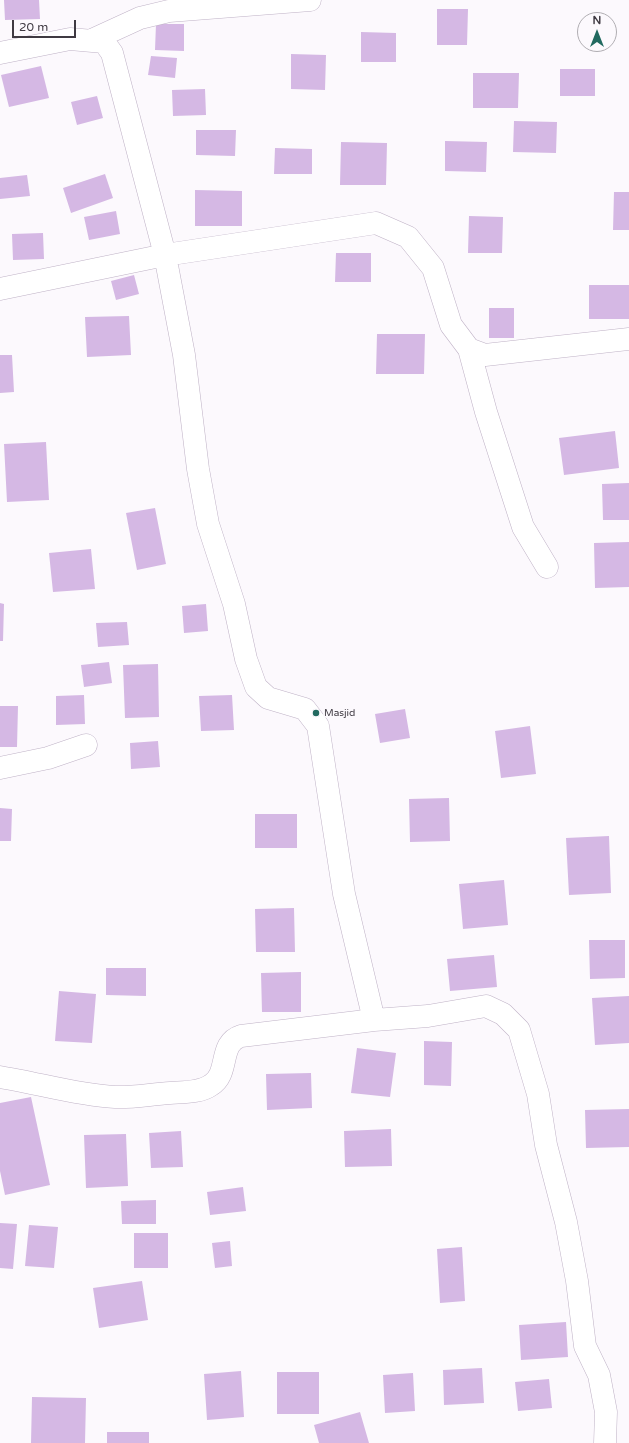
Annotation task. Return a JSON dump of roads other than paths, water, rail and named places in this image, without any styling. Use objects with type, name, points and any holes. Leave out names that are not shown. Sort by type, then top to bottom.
[{"type":"street","points":[[92,40],[140,18],[169,11],[310,0]]},
{"type":"street","points":[[0,53],[70,39],[104,42],[112,53],[164,254],[184,355],[198,469],[208,524],[234,604],[246,659],[256,687],[268,698],[305,709],[318,726],[344,894],[374,1020]]},
{"type":"street","points":[[0,289],[164,254],[376,223],[408,237],[433,268],[450,325],[469,349],[486,412],[523,528],[547,567]]},
{"type":"street","points":[[469,349],[485,356],[629,339]]},
{"type":"street","points":[[0,768],[48,758],[86,745]]},
{"type":"street","points":[[0,1077],[82,1094],[116,1098],[196,1090],[210,1086],[217,1081],[226,1048],[234,1038],[374,1020],[428,1016],[486,1006],[503,1014],[519,1030],[538,1094],[546,1145],[566,1222],[577,1281],[585,1346],[599,1375],[606,1412],[605,1443]]},
{"type":"place","name":"Masjid","points":[[316,713]]}]
